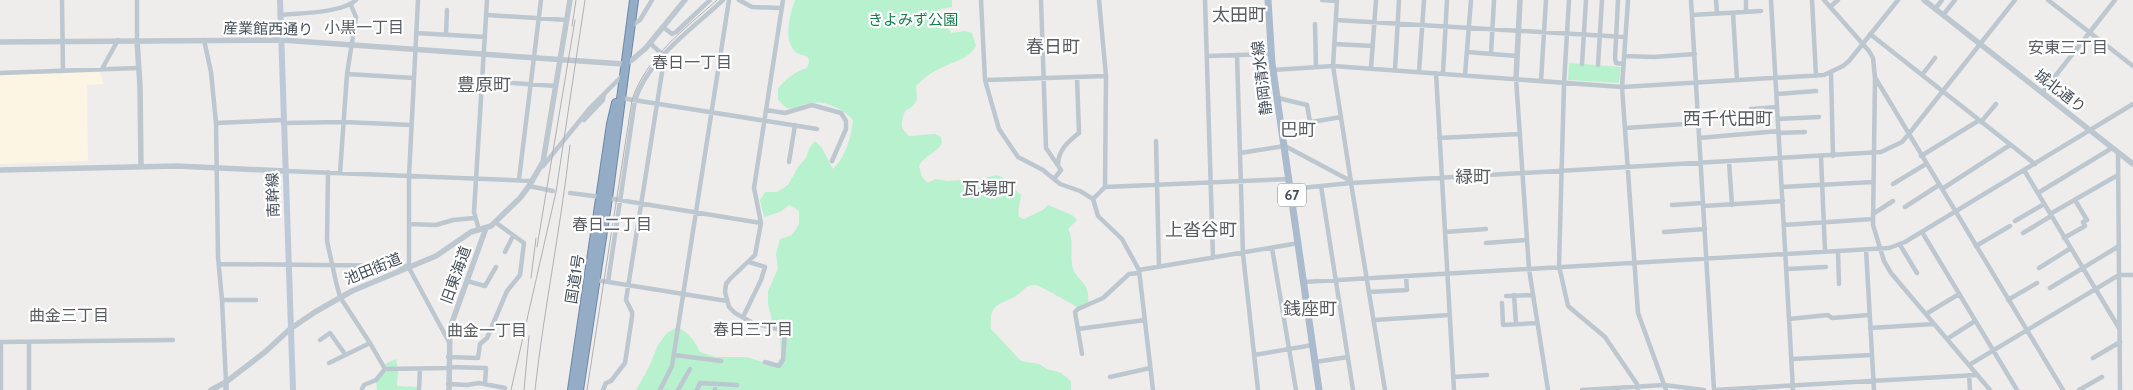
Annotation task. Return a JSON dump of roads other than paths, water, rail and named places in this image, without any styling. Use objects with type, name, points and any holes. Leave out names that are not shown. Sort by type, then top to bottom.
[{"type":"highway","name":"国道1号","points":[[572,390],[621,98],[634,0]]},
{"type":"highway","name":"国道1号","points":[[579,390],[596,280],[611,124],[622,84]]},
{"type":"main road","name":"南幹線","points":[[280,0],[293,390]]},
{"type":"main road","name":"静岡清水線","points":[[1268,0],[1273,70],[1319,390]]},
{"type":"street","points":[[62,0],[63,71]]},
{"type":"street","points":[[137,0],[141,167]]},
{"type":"street","points":[[280,14],[351,5],[356,0]]},
{"type":"street","points":[[418,0],[409,176],[409,267],[449,342]]},
{"type":"street","points":[[479,230],[474,218],[487,0]]},
{"type":"street","points":[[519,179],[541,0]]},
{"type":"street","name":"池田街道","points":[[211,390],[226,382],[265,352],[290,329],[340,297],[436,256],[471,232],[486,228],[495,222],[531,183],[544,157],[570,0]]},
{"type":"street","points":[[630,27],[640,20],[652,0]]},
{"type":"street","points":[[539,170],[595,102],[623,75],[649,45],[685,0]]},
{"type":"street","points":[[664,27],[672,34],[676,32],[710,0]]},
{"type":"street","points":[[608,282],[635,100],[644,79],[663,56],[723,0]]},
{"type":"street","points":[[660,390],[672,366],[674,355],[729,0]]},
{"type":"street","points":[[739,0],[752,7],[781,8]]},
{"type":"street","points":[[765,362],[779,366],[783,360],[785,331],[753,323],[735,313],[727,301],[725,292],[726,284],[755,255],[761,223],[754,188],[783,0]]},
{"type":"street","points":[[981,0],[985,80],[999,129],[1012,151],[1060,184],[1080,191],[1093,199],[1098,216],[1122,238],[1139,271],[1153,390]]},
{"type":"street","points":[[1041,0],[1046,148],[1061,170],[1054,179]]},
{"type":"street","points":[[1099,0],[1106,76],[1105,187]]},
{"type":"street","points":[[1205,0],[1213,258]]},
{"type":"street","points":[[1322,0],[1337,0],[1333,66],[1385,390]]},
{"type":"street","points":[[1372,68],[1376,0]]},
{"type":"street","points":[[1395,70],[1399,0]]},
{"type":"street","points":[[1420,72],[1424,0]]},
{"type":"street","points":[[1443,74],[1447,0]]},
{"type":"street","points":[[1466,75],[1471,0]]},
{"type":"street","points":[[1491,54],[1494,0]]},
{"type":"street","points":[[1520,0],[1516,78],[1529,268],[1548,390]]},
{"type":"street","points":[[1541,81],[1546,0]]},
{"type":"street","points":[[1569,0],[1564,84],[1559,266],[1568,306],[1605,337],[1638,388]]},
{"type":"street","points":[[1582,64],[1586,0]]},
{"type":"street","points":[[1598,65],[1602,0]]},
{"type":"street","points":[[1618,0],[1615,60],[1618,64],[1623,64]]},
{"type":"street","points":[[1628,0],[1622,87],[1638,313],[1665,388]]},
{"type":"street","points":[[1691,0],[1714,390],[1793,388],[1977,375]]},
{"type":"street","points":[[1716,0],[1717,13]]},
{"type":"street","points":[[1746,0],[1746,12]]},
{"type":"street","points":[[1771,0],[1793,388]]},
{"type":"street","points":[[1812,0],[1816,76]]},
{"type":"street","points":[[1824,0],[1863,44],[1872,58],[1875,78],[1873,217],[1884,261],[1891,274],[1990,390]]},
{"type":"street","points":[[1830,7],[1838,0]]},
{"type":"street","points":[[1273,70],[1333,66],[1622,87],[1816,76],[1831,73],[1844,66],[1898,0]]},
{"type":"street","name":"城北通り","points":[[1924,0],[2133,163]]},
{"type":"street","points":[[1935,9],[1942,0]]},
{"type":"street","points":[[1943,15],[1955,0]]},
{"type":"street","points":[[1291,189],[1351,183],[1874,154],[1902,142],[1908,136],[2015,0]]},
{"type":"street","points":[[2048,0],[2133,66]]},
{"type":"street","points":[[2042,93],[2115,0]]},
{"type":"street","points":[[340,173],[347,74],[356,16],[351,5]]},
{"type":"street","points":[[446,34],[448,10]]},
{"type":"street","points":[[1692,15],[1761,11]]},
{"type":"street","points":[[1733,12],[1737,80]]},
{"type":"street","points":[[486,15],[567,20]]},
{"type":"street","points":[[1336,20],[1625,36]]},
{"type":"street","points":[[1315,24],[1316,67]]},
{"type":"street","points":[[416,32],[485,37]]},
{"type":"street","points":[[1870,34],[2035,164]]},
{"type":"street","points":[[102,69],[118,40]]},
{"type":"street","points":[[204,40],[211,72],[216,123],[219,264],[226,390]]},
{"type":"street","name":"産業館西通り","points":[[0,42],[281,40],[624,64]]},
{"type":"street","points":[[1334,44],[1373,46]]},
{"type":"street","points":[[649,45],[663,56]]},
{"type":"street","points":[[624,64],[649,45]]},
{"type":"street","points":[[1467,52],[1517,56]]},
{"type":"street","points":[[1207,56],[1271,54]]},
{"type":"street","points":[[1624,56],[1654,57],[1695,54]]},
{"type":"street","points":[[1237,55],[1243,254],[1258,390]]},
{"type":"street","points":[[603,390],[606,383],[612,381],[625,363],[632,317],[632,312],[626,300],[663,56]]},
{"type":"street","points":[[1922,75],[1935,58]]},
{"type":"street","points":[[0,73],[138,68]]},
{"type":"street","points":[[1436,73],[1454,390]]},
{"type":"street","points":[[1831,73],[1833,156]]},
{"type":"street","points":[[347,74],[414,78]]},
{"type":"street","points":[[985,80],[1106,76]]},
{"type":"street","points":[[1058,166],[1059,154],[1064,146],[1079,132],[1077,78]]},
{"type":"street","points":[[1875,78],[1908,136],[1956,212],[2062,390]]},
{"type":"street","points":[[482,81],[556,86]]},
{"type":"street","points":[[1776,94],[1816,91]]},
{"type":"street","points":[[584,120],[603,100],[605,92]]},
{"type":"street","points":[[621,98],[817,129]]},
{"type":"street","points":[[1278,98],[1306,105],[1310,122]]},
{"type":"street","points":[[1921,156],[1980,121],[1996,104]]},
{"type":"street","points":[[1304,282],[1838,251],[1900,245],[2133,104]]},
{"type":"street","points":[[766,110],[785,113],[812,105],[841,114],[846,121],[846,129],[832,161]]},
{"type":"street","points":[[1751,109],[1777,106]]},
{"type":"street","points":[[1778,119],[1818,116]]},
{"type":"street","points":[[1282,127],[1341,117]]},
{"type":"street","points":[[216,123],[344,122],[411,125]]},
{"type":"street","points":[[1625,128],[1698,123]]},
{"type":"street","points":[[789,162],[795,125]]},
{"type":"street","points":[[1699,138],[1779,132],[1806,132]]},
{"type":"street","points":[[1440,138],[1520,134]]},
{"type":"street","points":[[1156,141],[1159,267]]},
{"type":"street","points":[[1905,207],[2010,145]]},
{"type":"street","points":[[1240,153],[1285,146],[1348,179],[1351,183]]},
{"type":"street","points":[[2038,193],[2115,150],[2118,175],[2120,390]]},
{"type":"street","points":[[1820,157],[1825,251]]},
{"type":"street","points":[[1729,162],[1732,205]]},
{"type":"street","points":[[1892,184],[1926,164]]},
{"type":"street","points":[[0,170],[216,167],[519,179],[553,191]]},
{"type":"street","points":[[2024,170],[2120,329]]},
{"type":"street","points":[[328,172],[327,240],[340,297],[385,369]]},
{"type":"street","points":[[2024,232],[2118,175]]},
{"type":"street","points":[[1093,199],[1105,187],[1290,179]]},
{"type":"street","points":[[1782,187],[1873,182]]},
{"type":"street","points":[[1321,186],[1353,390]]},
{"type":"street","points":[[570,193],[761,223]]},
{"type":"street","points":[[2064,238],[2085,226],[2083,222],[2087,220],[2075,200]]},
{"type":"street","points":[[1672,205],[1732,205],[1783,201]]},
{"type":"street","points":[[1784,225],[1873,217],[1893,201]]},
{"type":"street","points":[[2015,221],[2044,204]]},
{"type":"street","points":[[409,224],[436,225],[453,220],[474,218]]},
{"type":"street","points":[[448,357],[479,357],[480,344],[487,338],[507,291],[520,274],[524,244],[495,222]]},
{"type":"street","points":[[1976,246],[2010,226]]},
{"type":"street","name":"旧東海道","points":[[448,387],[448,357],[452,323],[486,228]]},
{"type":"street","points":[[1445,232],[1486,229]]},
{"type":"street","points":[[1664,232],[1705,229]]},
{"type":"street","points":[[1922,232],[2018,390]]},
{"type":"street","points":[[505,252],[513,236]]},
{"type":"street","points":[[1486,243],[1527,240]]},
{"type":"street","points":[[1082,354],[1075,312],[1103,298],[1129,274],[1159,267],[1299,244]]},
{"type":"street","points":[[1900,245],[1917,273]]},
{"type":"street","points":[[2050,288],[2119,246]]},
{"type":"street","points":[[1272,248],[1296,390]]},
{"type":"street","points":[[2039,268],[2070,248]]},
{"type":"street","points":[[1866,249],[1874,390]]},
{"type":"street","points":[[1838,251],[1839,284]]},
{"type":"street","points":[[743,317],[761,280],[764,267],[748,262]]},
{"type":"street","points":[[219,264],[409,267]]},
{"type":"street","points":[[467,281],[485,286],[496,267]]},
{"type":"street","points":[[1787,269],[1826,267]]},
{"type":"street","points":[[1969,366],[2119,275],[2133,275]]},
{"type":"street","points":[[1369,292],[1407,290],[1406,276]]},
{"type":"street","points":[[596,280],[727,301]]},
{"type":"street","points":[[2008,300],[2038,283]]},
{"type":"street","points":[[1926,314],[1959,294]]},
{"type":"street","points":[[1506,296],[1532,295]]},
{"type":"street","points":[[1514,296],[1516,324]]},
{"type":"street","points":[[222,300],[256,300]]},
{"type":"street","points":[[1502,303],[1503,325],[1537,323]]},
{"type":"street","points":[[1374,320],[1450,315]]},
{"type":"street","points":[[1789,318],[1828,315],[1832,318],[1869,315]]},
{"type":"street","points":[[1078,329],[1145,320]]},
{"type":"street","points":[[1947,339],[1976,321]]},
{"type":"street","points":[[1870,328],[1934,324]]},
{"type":"street","points":[[320,340],[330,333],[344,354]]},
{"type":"street","points":[[1,390],[1,342],[173,340]]},
{"type":"street","points":[[2093,358],[2120,342]]},
{"type":"street","points":[[29,343],[29,390]]},
{"type":"street","points":[[329,363],[344,354],[370,343]]},
{"type":"street","points":[[1254,355],[1313,345]]},
{"type":"street","points":[[674,355],[721,361]]},
{"type":"street","points":[[1792,359],[1872,355]]},
{"type":"street","points":[[1315,362],[1348,357]]},
{"type":"street","points":[[385,369],[486,368],[485,383]]},
{"type":"street","points":[[1110,377],[1150,368]]},
{"type":"street","points":[[362,389],[376,380],[385,369]]},
{"type":"street","points":[[419,390],[420,369]]},
{"type":"street","points":[[678,390],[690,369]]},
{"type":"street","points":[[1454,377],[1487,375]]},
{"type":"street","points":[[1969,376],[1970,390]]},
{"type":"street","points":[[2079,390],[2102,376]]},
{"type":"street","points":[[448,387],[485,383],[505,388],[504,390]]},
{"type":"street","points":[[697,390],[700,383],[737,385]]},
{"type":"street","points":[[475,384],[475,390]]},
{"type":"street","points":[[1582,390],[1665,388],[1704,390]]},
{"type":"railway","points":[[572,26],[576,0]]},
{"type":"railway","points":[[511,390],[556,192],[585,0]]},
{"type":"railway","points":[[587,390],[632,100],[638,85],[657,57],[680,33],[717,0]]},
{"type":"railway","points":[[537,247],[575,20]]},
{"type":"railway","points":[[535,390],[570,145]]},
{"type":"railway","points":[[531,278],[536,238]]},
{"type":"railway","points":[[524,390],[529,336]]},
{"type":"district","name":"太田町","points":[[1239,15]]},
{"type":"district","name":"小黒一丁目","points":[[364,27]]},
{"type":"district","name":"春日町","points":[[1053,47]]},
{"type":"district","name":"安東三丁目","points":[[2068,47]]},
{"type":"district","name":"春日一丁目","points":[[692,62]]},
{"type":"district","name":"豊原町","points":[[484,85]]},
{"type":"district","name":"西千代田町","points":[[1728,119]]},
{"type":"district","name":"巴町","points":[[1298,130]]},
{"type":"district","name":"緑町","points":[[1473,177]]},
{"type":"district","name":"瓦場町","points":[[989,189]]},
{"type":"district","name":"春日二丁目","points":[[612,224]]},
{"type":"district","name":"上沓谷町","points":[[1201,230]]},
{"type":"district","name":"銭座町","points":[[1310,309]]},
{"type":"district","name":"曲金三丁目","points":[[69,315]]},
{"type":"district","name":"春日三丁目","points":[[753,329]]},
{"type":"district","name":"曲金一丁目","points":[[487,330]]},
{"type":"park label","name":"きよみず公園","points":[[913,20]]}]
